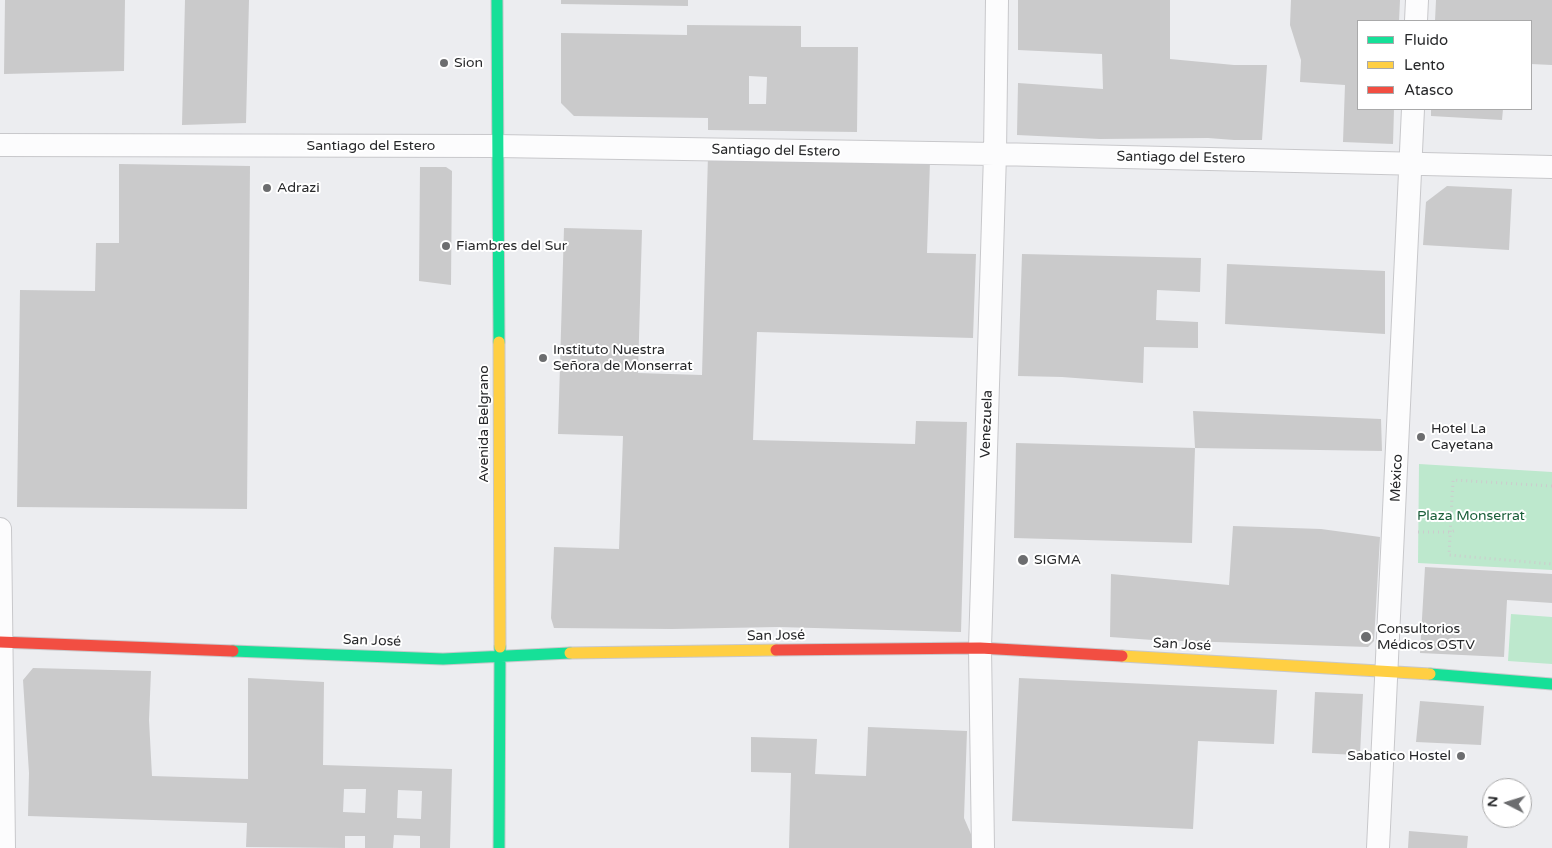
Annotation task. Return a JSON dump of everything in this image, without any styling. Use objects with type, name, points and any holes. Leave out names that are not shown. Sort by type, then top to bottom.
[{"type":"street","name":"Avenida Belgrano","points":[[497,0],[499,848]]},
{"type":"street","name":"Venezuela","points":[[983,848],[980,648],[995,154],[997,0]]},
{"type":"street","points":[[1416,20],[1417,0]]},
{"type":"street","name":"México","points":[[1378,848],[1388,671],[1413,110]]},
{"type":"street","name":"Santiago del Estero","points":[[0,144],[498,146],[995,154],[1552,167]]},
{"type":"street","points":[[0,529],[4,848]]},
{"type":"street","name":"San José","points":[[1,642],[443,659],[553,653],[980,648],[1388,671],[1552,684]]},
{"type":"path","points":[[1552,486],[1453,480],[1448,555],[1552,564]]},
{"type":"path","points":[[1418,532],[1450,532],[1456,530]]},
{"type":"green space","name":"Plaza Monserrat","points":[[1419,464],[1552,472],[1552,570],[1418,563]]},
{"type":"green space","points":[[1511,614],[1552,617],[1552,664],[1508,661]]},
{"type":"building","points":[[5,0],[125,0],[124,71],[4,74]]},
{"type":"building","points":[[185,0],[249,0],[246,123],[182,125]]},
{"type":"building","points":[[561,0],[688,0],[688,6],[561,4]]},
{"type":"building","points":[[1018,0],[1170,0],[1170,59],[1234,65],[1267,65],[1262,140],[1208,138],[1100,139],[1017,135],[1018,83],[1103,89],[1102,54],[1018,50]]},
{"type":"building","points":[[1291,0],[1400,0],[1399,20],[1357,20],[1357,110],[1394,110],[1393,144],[1343,142],[1345,85],[1300,82],[1301,60],[1290,25]]},
{"type":"building","points":[[1436,0],[1552,0],[1552,65],[1532,64],[1532,20],[1435,20]]},
{"type":"building","points":[[687,25],[801,26],[801,47],[858,47],[857,132],[708,130],[708,118],[574,116],[561,103],[561,33],[687,35]],"holes":[[[749,76],[767,77],[766,104],[749,104]]]},
{"type":"building","points":[[1431,110],[1503,110],[1502,120],[1431,116]]},
{"type":"building","points":[[708,155],[930,161],[927,253],[976,254],[973,338],[757,332],[753,440],[915,444],[916,421],[967,422],[961,632],[778,627],[672,629],[554,628],[551,618],[554,547],[619,549],[623,436],[558,434],[564,228],[642,230],[638,373],[702,375]]},
{"type":"building","points":[[119,164],[250,166],[247,509],[17,507],[20,290],[95,291],[96,243],[119,243]]},
{"type":"building","points":[[420,167],[446,167],[452,171],[451,285],[419,281]]},
{"type":"building","points":[[1447,186],[1512,189],[1509,250],[1423,245],[1426,202]]},
{"type":"building","points":[[1022,254],[1201,258],[1200,292],[1157,290],[1156,320],[1198,322],[1198,348],[1144,347],[1143,383],[1018,376]]},
{"type":"building","points":[[1227,264],[1385,271],[1385,334],[1225,324]]},
{"type":"building","points":[[1193,411],[1381,419],[1382,451],[1195,448]]},
{"type":"building","points":[[1016,443],[1195,448],[1192,543],[1014,538]]},
{"type":"building","points":[[1233,526],[1321,529],[1380,537],[1374,641],[1368,647],[1110,637],[1111,574],[1229,585]]},
{"type":"building","points":[[1425,567],[1552,574],[1552,603],[1507,600],[1504,657],[1420,653]]},
{"type":"building","points":[[33,668],[151,671],[149,720],[152,776],[248,779],[248,678],[324,682],[323,765],[452,769],[450,848],[420,848],[420,836],[394,835],[393,848],[365,848],[365,836],[345,836],[345,848],[246,847],[247,823],[28,816],[29,773],[23,680]],"holes":[[[344,789],[366,789],[365,813],[343,812]],[[398,790],[422,791],[421,819],[397,818]]]},
{"type":"building","points":[[1019,678],[1277,690],[1274,744],[1198,741],[1193,829],[1012,821]]},
{"type":"building","points":[[1315,692],[1363,694],[1360,755],[1312,753]]},
{"type":"building","points":[[1420,701],[1484,706],[1481,745],[1416,742]]},
{"type":"building","points":[[868,727],[967,731],[964,818],[977,848],[789,848],[791,773],[751,772],[751,737],[817,739],[815,774],[866,776]]},
{"type":"building","points":[[1409,831],[1468,836],[1467,848],[1408,848]]},
{"type":"traffic: fast","points":[[497,0],[499,342]]},
{"type":"traffic: fast","points":[[499,848],[500,647]]},
{"type":"traffic: fast","points":[[233,651],[443,659],[570,653]]},
{"type":"traffic: fast","points":[[1430,674],[1552,684]]},
{"type":"traffic: slow","points":[[499,342],[500,647]]},
{"type":"traffic: slow","points":[[570,653],[776,650]]},
{"type":"traffic: slow","points":[[1122,656],[1430,674]]},
{"type":"traffic: jam","points":[[0,642],[233,651]]},
{"type":"traffic: jam","points":[[776,650],[980,648],[1122,656]]},
{"type":"place","name":"Sion","points":[[444,63]]},
{"type":"place","name":"Adrazi","points":[[267,188]]},
{"type":"place","name":"Fiambres del Sur","points":[[446,246]]},
{"type":"place","name":"Instituto Nuestra Señora de Monserrat","points":[[543,358]]},
{"type":"place","name":"Hotel La Cayetana","points":[[1421,437]]},
{"type":"place","name":"SIGMA","points":[[1023,560]]},
{"type":"place","name":"Consultorios Médicos OSTV","points":[[1366,637]]},
{"type":"place","name":"Sabatico Hostel","points":[[1461,756]]}]
